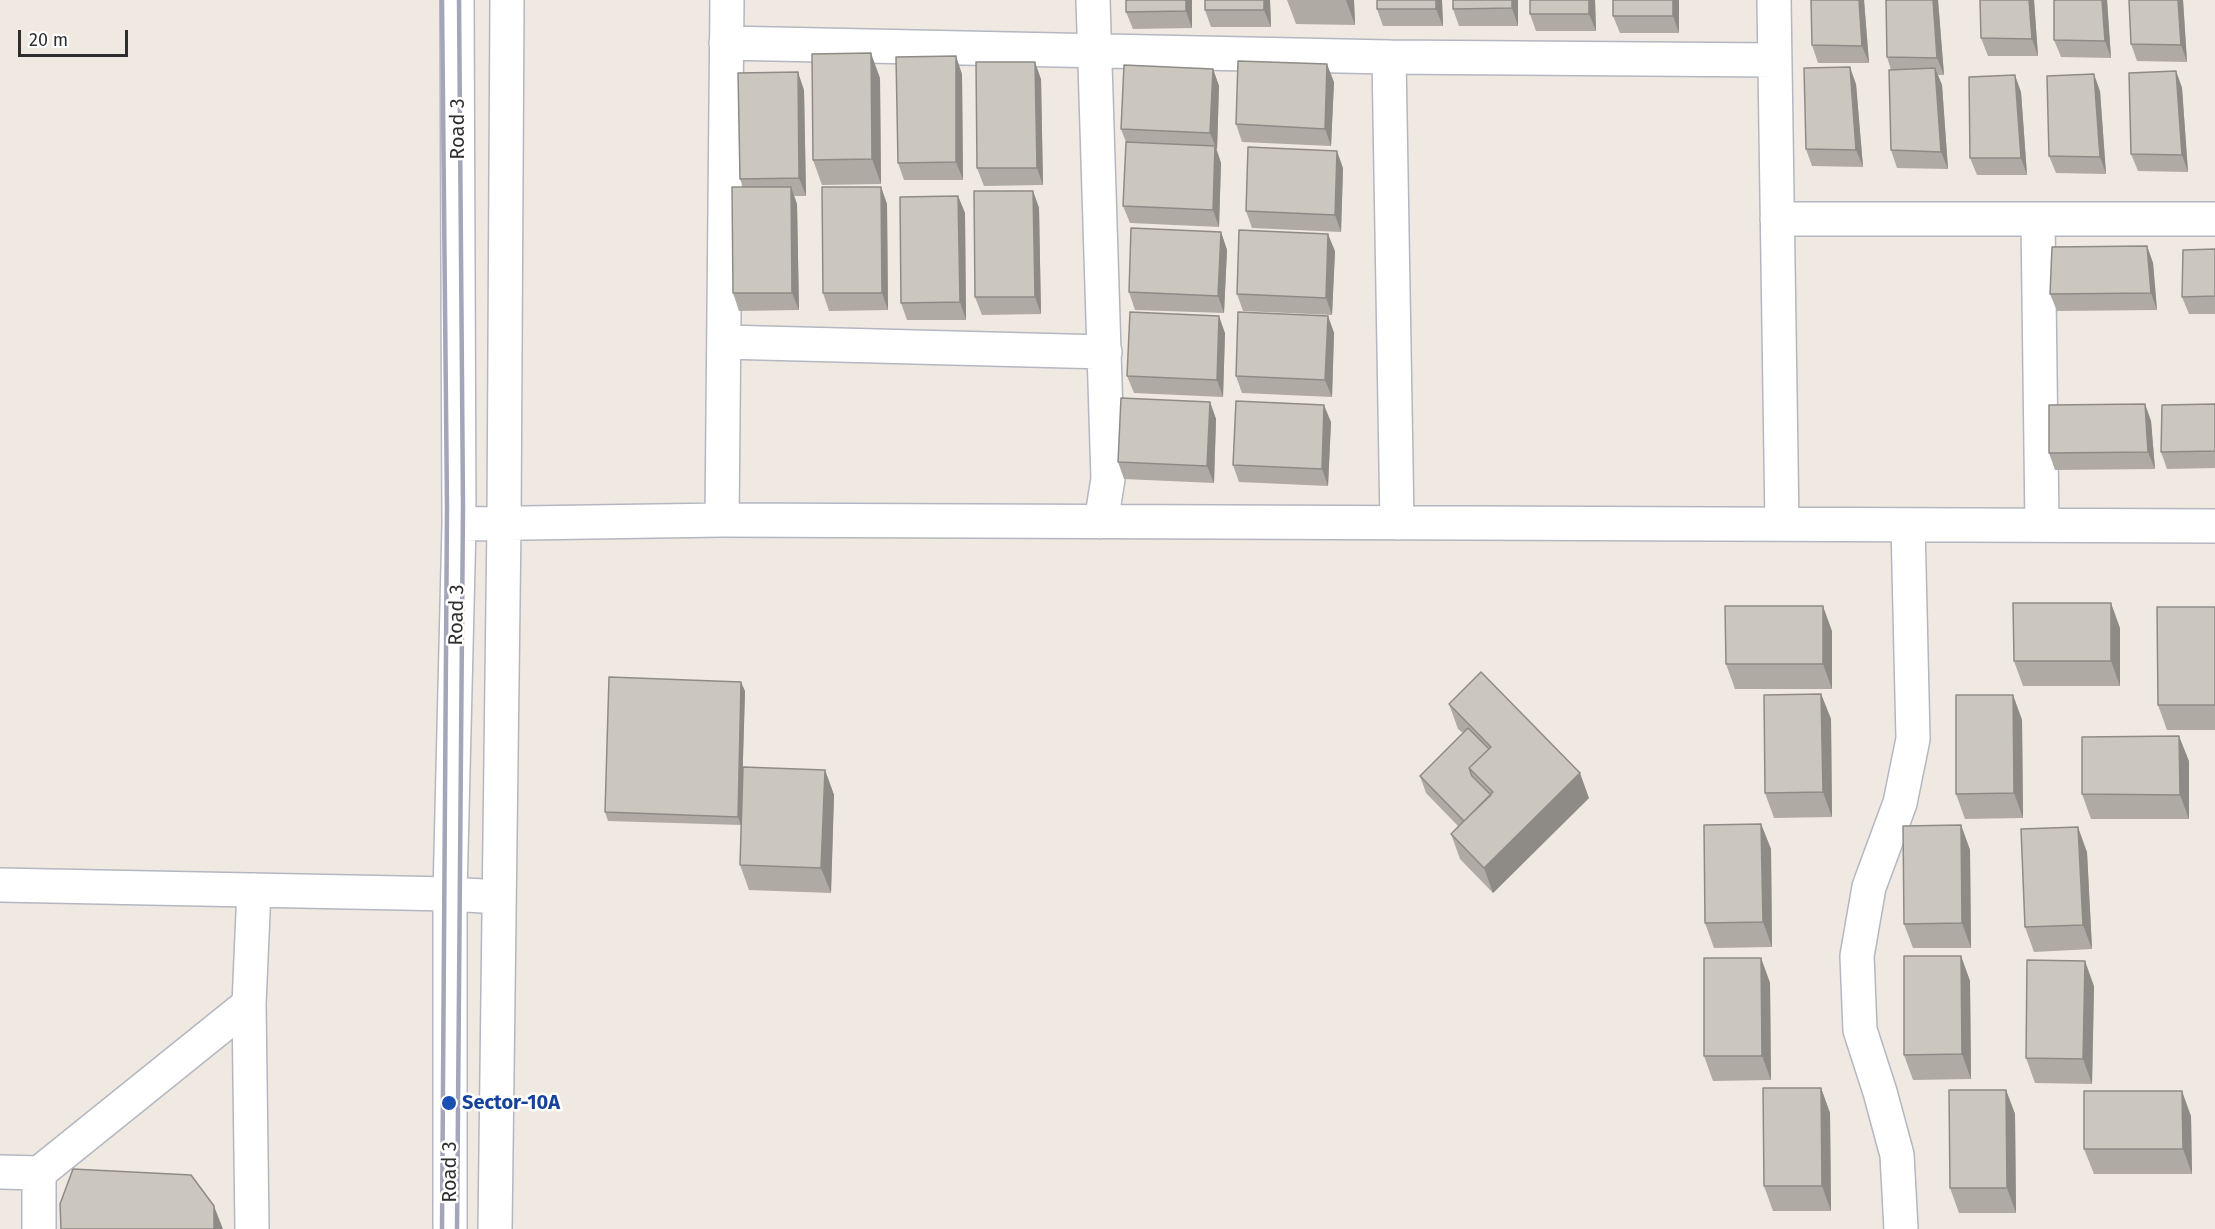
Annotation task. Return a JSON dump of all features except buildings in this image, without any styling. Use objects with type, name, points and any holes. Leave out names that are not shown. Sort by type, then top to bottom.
[{"type":"street","name":"Road 3","points":[[450,1229],[450,894],[459,524],[458,0]]},
{"type":"street","points":[[495,1229],[504,524],[507,0]]},
{"type":"street","points":[[722,520],[727,0]]},
{"type":"street","points":[[1093,0],[1108,479],[1101,522]]},
{"type":"street","points":[[1774,0],[1782,524]]},
{"type":"street","points":[[726,43],[1389,57],[1775,60]]},
{"type":"street","points":[[1389,57],[1397,523]]},
{"type":"street","points":[[1777,219],[2215,219]]},
{"type":"street","points":[[2038,220],[2042,525]]},
{"type":"street","points":[[724,342],[1105,352]]},
{"type":"street","points":[[459,524],[722,520],[2215,526]]},
{"type":"street","points":[[1900,1229],[1897,1155],[1860,1030],[1857,956],[1869,887],[1900,803],[1913,739],[1908,525]]},
{"type":"street","points":[[0,885],[450,894],[499,897]]},
{"type":"street","points":[[252,1229],[249,1004],[254,890]]},
{"type":"street","points":[[0,1173],[39,1173],[249,1004]]},
{"type":"street","points":[[39,1173],[39,1229]]},
{"type":"railway","points":[[442,0],[447,507],[442,1229]]},
{"type":"railway","points":[[457,1229],[463,507],[459,0]]},
{"type":"place","name":"Sector-10A","points":[[449,1103]]}]
